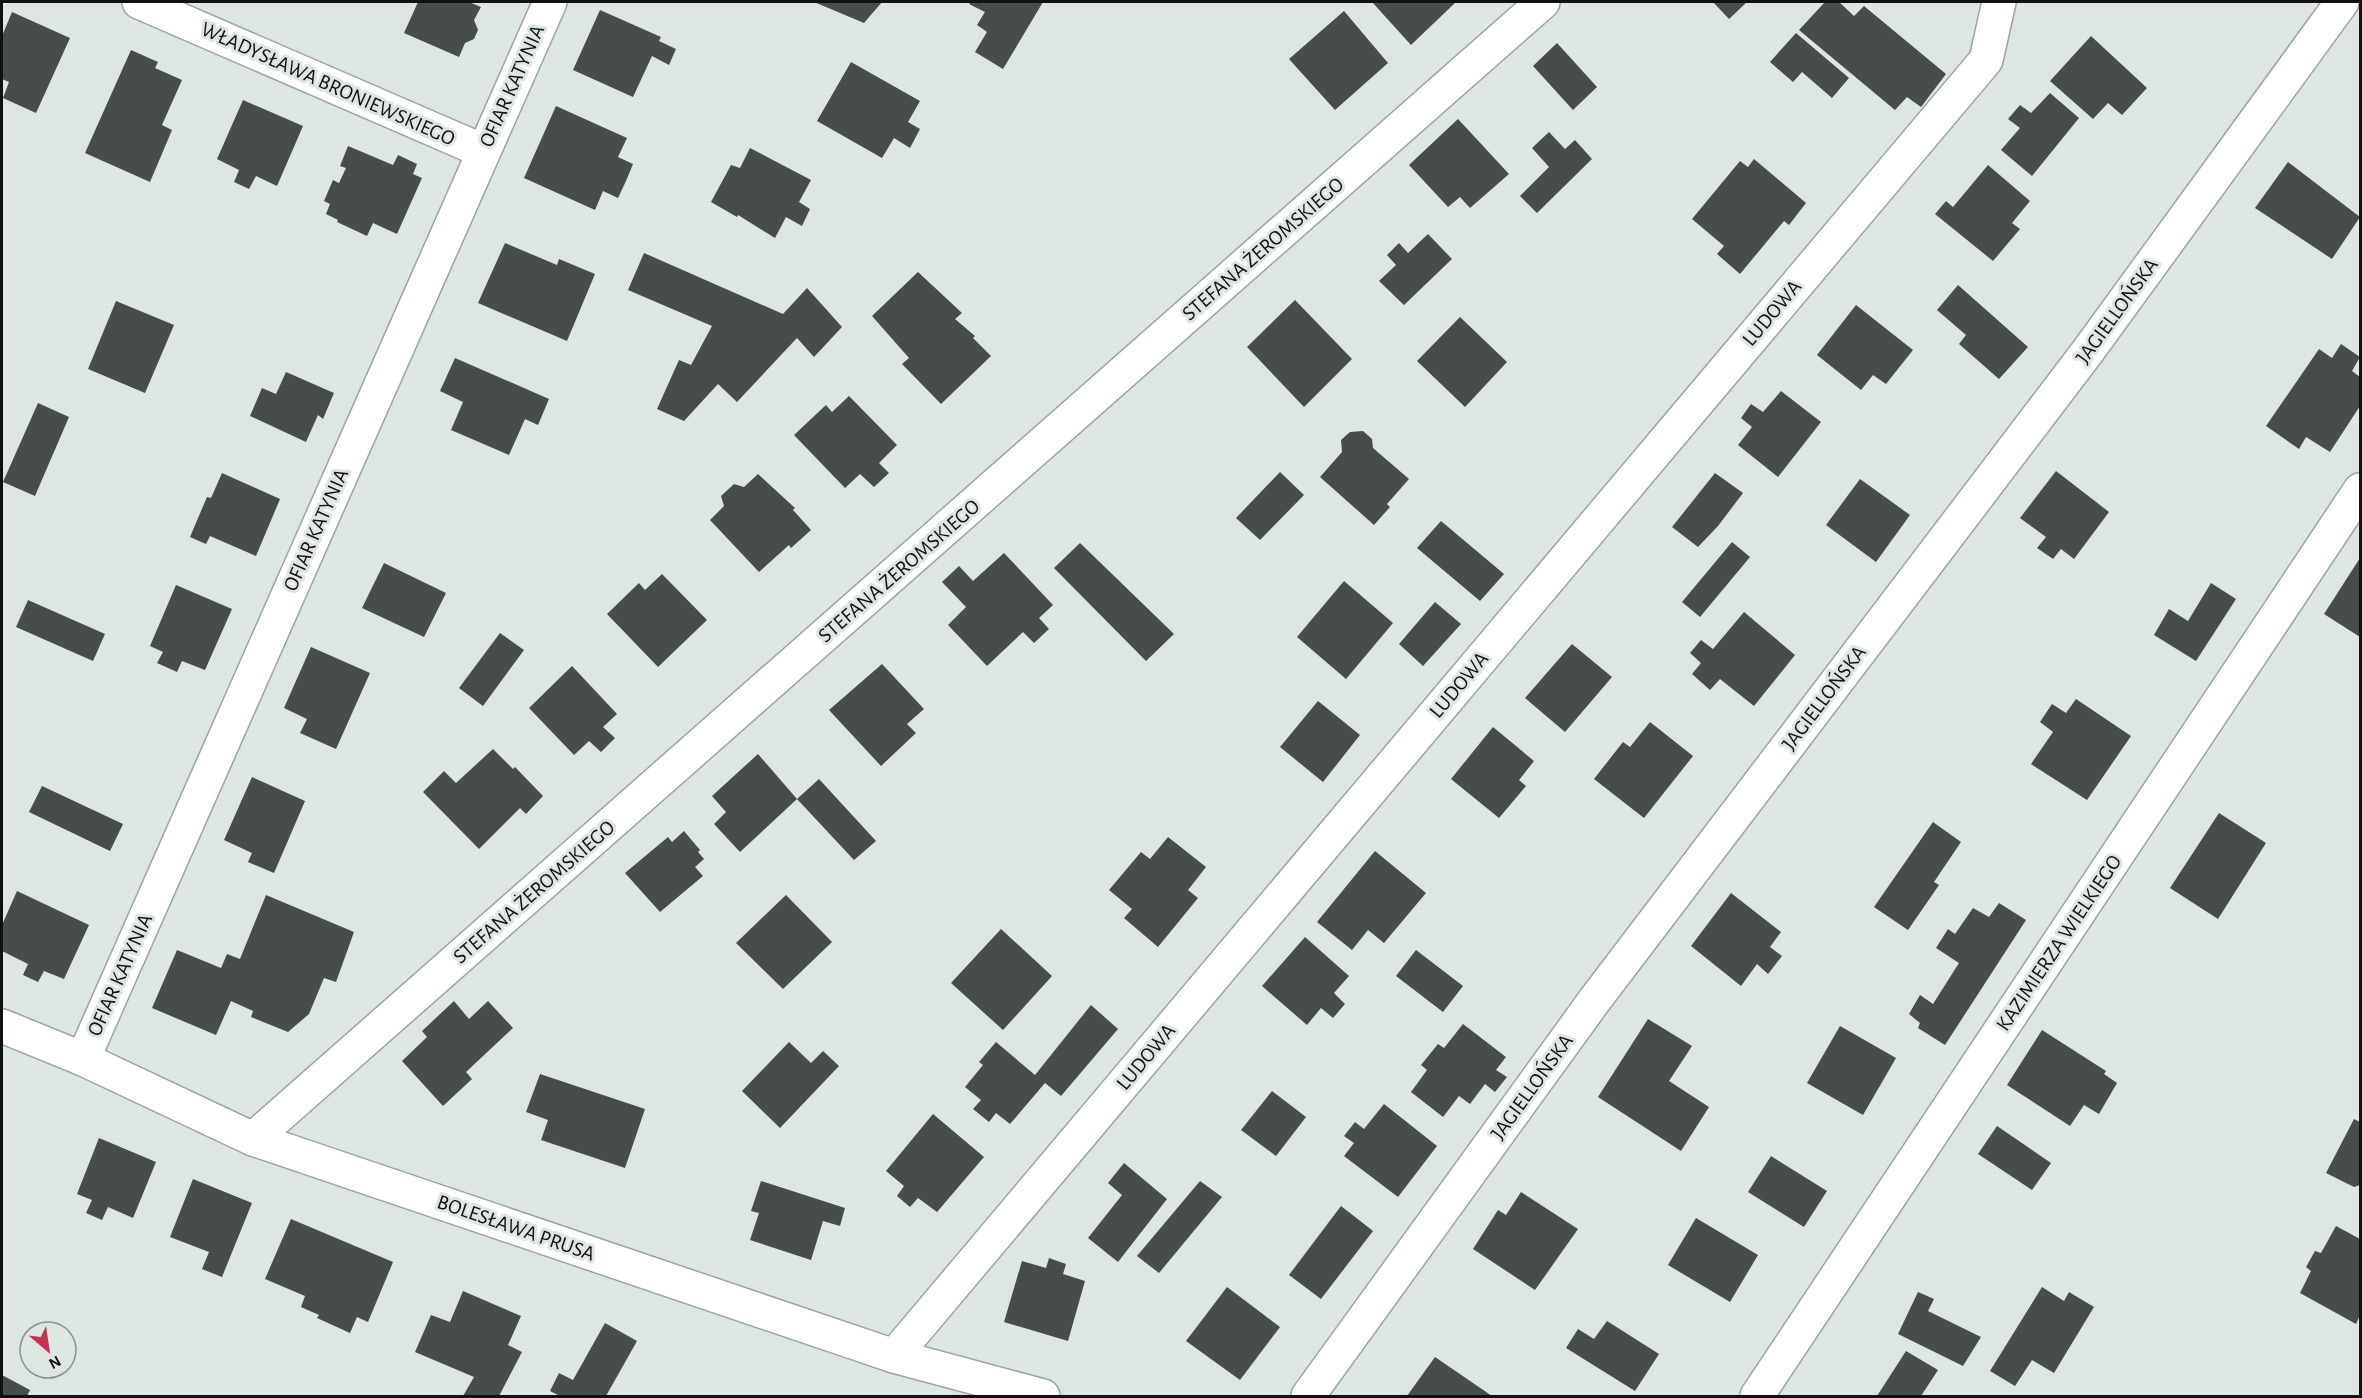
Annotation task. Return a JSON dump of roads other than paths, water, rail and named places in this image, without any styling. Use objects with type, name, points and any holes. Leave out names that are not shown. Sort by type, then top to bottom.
[{"type":"street","name":"WŁADYSŁAWA BRONIEWSKIEGO","points":[[139,2],[483,152]]},
{"type":"street","name":"OFIAR KATYNIA","points":[[83,1059],[550,2]]},
{"type":"street","name":"STEFANA ŻEROMSKIEGO","points":[[253,1139],[1543,2]]},
{"type":"street","name":"LUDOWA","points":[[894,1356],[1986,60],[1999,2]]},
{"type":"street","name":"JAGIELLOŃSKA","points":[[1308,1396],[1594,1001],[2088,351],[2342,2]]},
{"type":"street","name":"KAZIMIERZA WIELKIEGO","points":[[1757,1396],[2361,490]]},
{"type":"street","name":"BOLESŁAWA PRUSA","points":[[2,1026],[83,1059],[253,1139],[894,1356],[1043,1396]]}]
